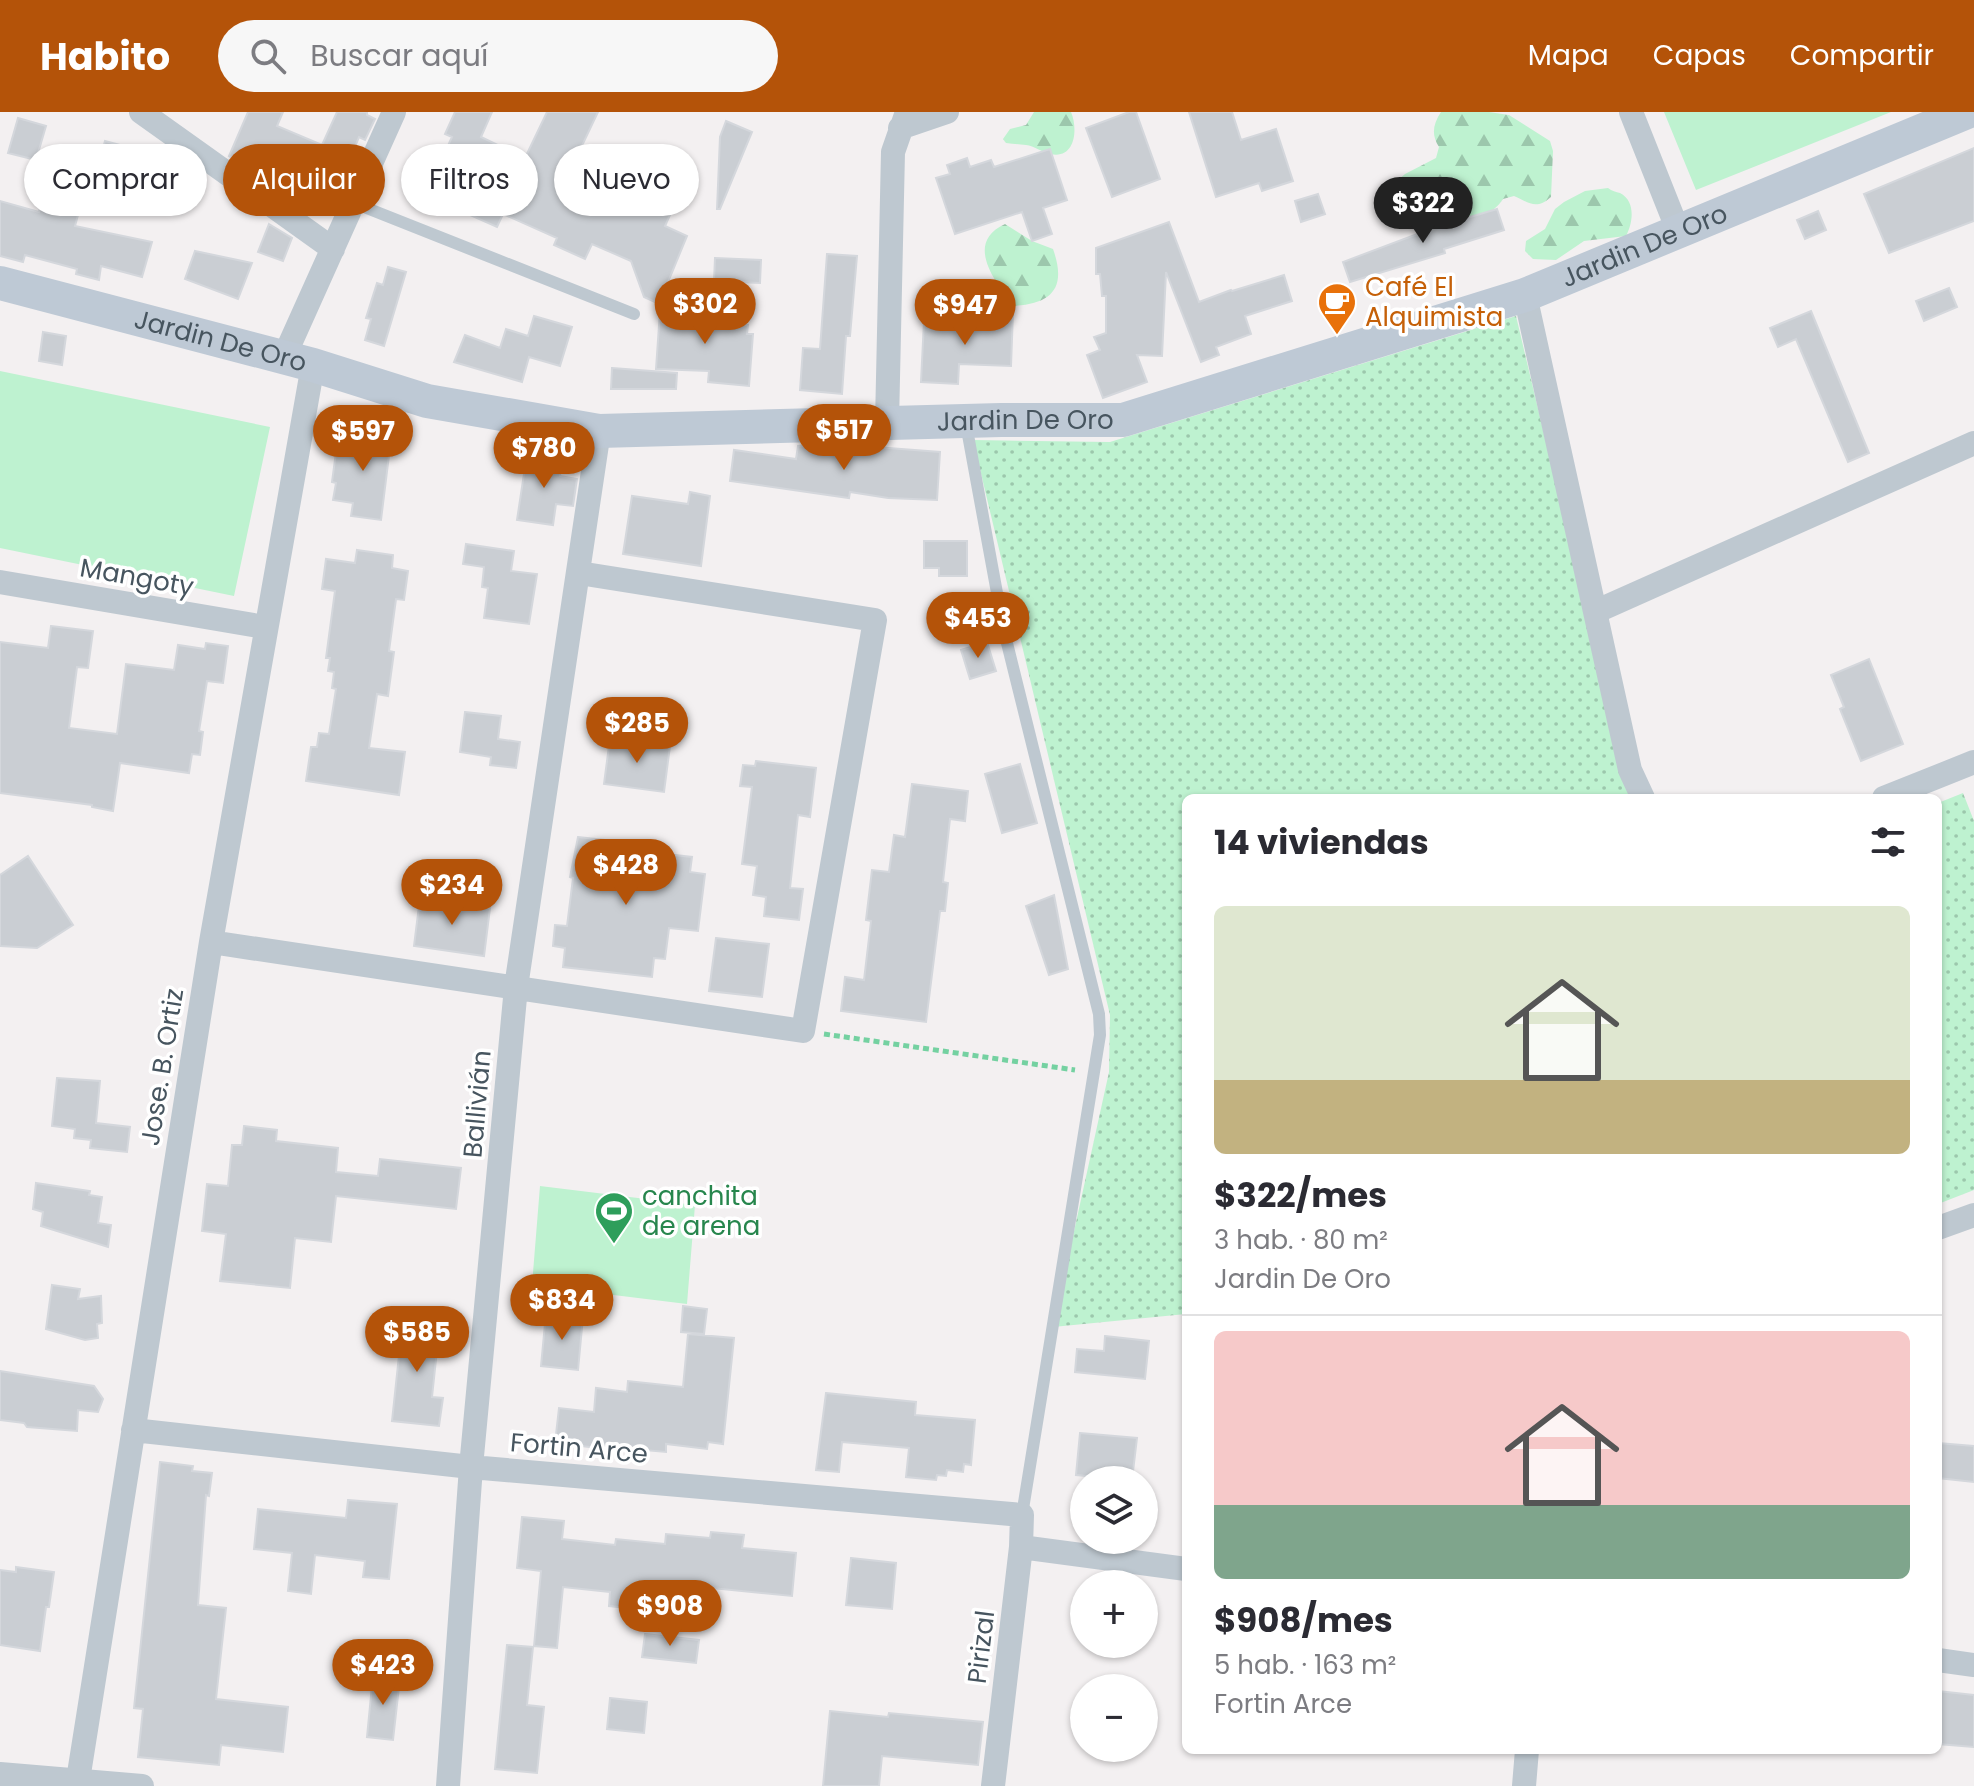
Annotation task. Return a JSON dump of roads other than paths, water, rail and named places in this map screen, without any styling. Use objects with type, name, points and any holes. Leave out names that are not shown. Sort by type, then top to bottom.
[{"type":"street","points":[[141,112],[333,249]]},
{"type":"street","name":"Jose. B. Ortiz","points":[[380,144],[394,112]]},
{"type":"street","points":[[887,423],[893,152],[904,120],[947,112]]},
{"type":"street","points":[[1631,112],[1679,233]]},
{"type":"street","name":"Jardin De Oro","points":[[0,283],[298,361],[427,401],[599,431],[1123,420],[1525,295],[1967,112]]},
{"type":"street","name":"Jose. B. Ortiz","points":[[78,1780],[211,942],[265,627],[298,361],[333,249],[348,216]]},
{"type":"street","points":[[1525,295],[1630,770],[1641,794]]},
{"type":"street","name":"Ballivián","points":[[448,1786],[471,1467],[516,987],[599,431]]},
{"type":"street","points":[[1597,611],[1974,443]]},
{"type":"street","points":[[211,942],[803,1031],[875,620],[579,573]]},
{"type":"street","name":"Mangoty","points":[[0,582],[265,627]]},
{"type":"street","points":[[1894,794],[1974,762]]},
{"type":"street","points":[[1942,1227],[1974,1215]]},
{"type":"street","name":"Fortin Arce","points":[[133,1430],[471,1467],[1022,1515]]},
{"type":"street","name":"Pirizal","points":[[993,1786],[1021,1547],[1022,1515]]},
{"type":"street","points":[[1021,1547],[1182,1568]]},
{"type":"street","points":[[1942,1661],[1974,1665]]},
{"type":"street","points":[[1524,1786],[1527,1754]]},
{"type":"street","points":[[0,1774],[142,1786]]},
{"type":"lane","points":[[385,215],[634,314]]},
{"type":"lane","points":[[965,421],[1004,631],[1099,1014],[1100,1035],[1022,1515]]},
{"type":"place","name":"Café El Alquimista","points":[[1337,336]]},
{"type":"place","name":"canchita de arena","points":[[614,1245]]}]
